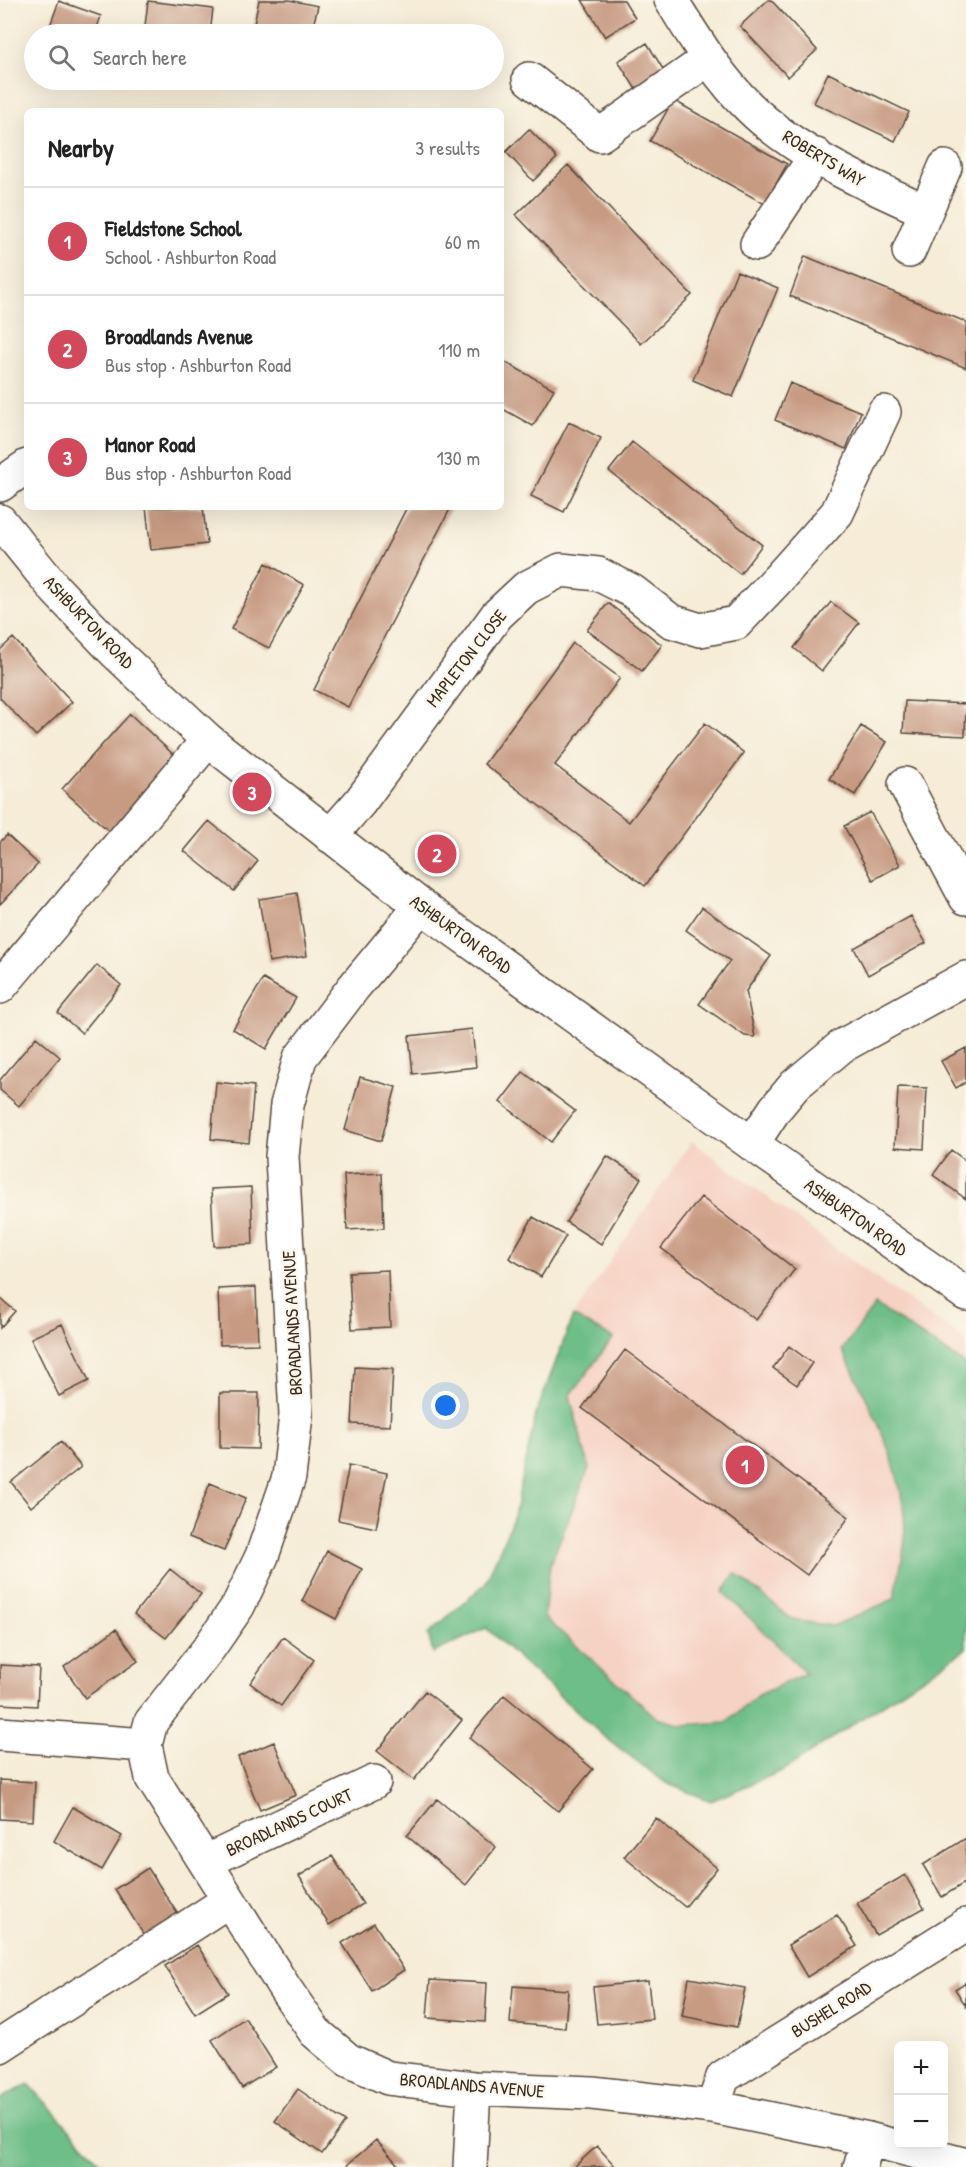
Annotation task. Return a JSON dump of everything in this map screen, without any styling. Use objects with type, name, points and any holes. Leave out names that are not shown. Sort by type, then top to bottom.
[{"type":"street","name":"ROBERTS WAY","points":[[671,0],[708,59],[750,108],[795,144],[871,187],[926,211]]},
{"type":"street","points":[[529,79],[600,135],[708,59]]},
{"type":"street","points":[[757,244],[816,155]]},
{"type":"street","points":[[909,250],[945,166]]},
{"type":"street","name":"MAPLETON CLOSE","points":[[330,836],[360,802],[497,615],[526,588],[561,570],[598,574],[632,591],[671,621],[700,630],[736,623],[837,513],[884,412]]},
{"type":"street","points":[[0,485],[24,468]]},
{"type":"street","name":"ASHBURTON ROAD","points":[[0,521],[56,590],[109,645],[208,740],[421,906],[752,1144],[966,1294]]},
{"type":"street","points":[[0,987],[208,740]]},
{"type":"street","points":[[905,784],[966,898]]},
{"type":"street","name":"BROADLANDS AVENUE","points":[[421,906],[353,988],[300,1058],[287,1105],[282,1156],[296,1415],[289,1477],[262,1556],[238,1606],[209,1648],[151,1722],[145,1745],[152,1778],[315,2032],[348,2060],[388,2078],[474,2088],[592,2093],[713,2107],[864,2153],[966,2165]]},
{"type":"street","points":[[752,1144],[795,1085],[842,1046],[966,978]]},
{"type":"street","points":[[0,1734],[145,1745]]},
{"type":"street","name":"BROADLANDS COURT","points":[[206,1862],[374,1782]]},
{"type":"street","points":[[0,2046],[229,1900]]},
{"type":"street","name":"BUSHEL ROAD","points":[[713,2107],[723,2078],[966,1925]]},
{"type":"street","points":[[470,2167],[474,2088]]},
{"type":"shaded area","points":[[692,1141],[881,1282],[966,1340],[966,1649],[784,1770],[711,1801],[666,1783],[602,1735],[485,1584],[514,1516],[536,1414],[573,1316]]},
{"type":"green space","points":[[875,1305],[966,1365],[966,1649],[784,1770],[711,1801],[666,1783],[602,1735],[486,1628],[433,1653],[428,1634],[485,1584],[514,1516],[536,1414],[573,1316],[613,1338],[570,1396],[589,1468],[550,1565],[544,1617],[657,1718],[682,1725],[726,1722],[759,1695],[806,1673],[723,1592],[735,1573],[793,1620],[833,1626],[894,1599],[905,1535],[904,1510],[899,1486],[885,1440],[842,1350]]},
{"type":"green space","points":[[29,2084],[104,2167],[0,2167],[0,2099]]},
{"type":"building","points":[[259,0],[289,0],[318,6],[314,24],[254,24]]},
{"type":"building","points":[[582,0],[624,0],[635,18],[605,37]]},
{"type":"building","points":[[768,0],[771,0],[817,50],[788,77],[740,26]]},
{"type":"building","points":[[59,1],[101,16],[98,24],[51,24]]},
{"type":"building","points":[[148,1],[213,9],[211,24],[145,24]]},
{"type":"building","points":[[647,43],[666,74],[637,91],[618,61]]},
{"type":"building","points":[[828,73],[909,112],[895,141],[814,103]]},
{"type":"building","points":[[673,100],[787,164],[765,204],[650,141]]},
{"type":"building","points":[[529,129],[557,158],[533,181],[506,152]]},
{"type":"building","points":[[568,165],[692,295],[641,344],[516,215]]},
{"type":"building","points":[[805,256],[966,322],[966,368],[790,296]]},
{"type":"building","points":[[737,271],[778,288],[733,397],[693,380]]},
{"type":"building","points":[[504,362],[554,389],[533,426],[504,410]]},
{"type":"building","points":[[790,383],[861,412],[846,449],[775,420]]},
{"type":"building","points":[[569,422],[601,438],[564,512],[531,496]]},
{"type":"building","points":[[632,442],[762,545],[740,574],[609,471]]},
{"type":"building","points":[[146,510],[203,510],[207,544],[151,550]]},
{"type":"building","points":[[405,510],[449,510],[348,707],[314,690]]},
{"type":"building","points":[[266,563],[304,585],[269,648],[231,629]]},
{"type":"building","points":[[831,602],[859,623],[822,671],[794,648]]},
{"type":"building","points":[[608,603],[662,645],[642,671],[587,630]]},
{"type":"building","points":[[13,638],[72,702],[36,736],[0,698],[0,650]]},
{"type":"building","points":[[573,643],[620,678],[555,765],[629,822],[705,723],[744,753],[645,886],[484,764]]},
{"type":"building","points":[[905,701],[966,704],[965,736],[903,733]]},
{"type":"building","points":[[130,714],[178,759],[111,833],[62,789]]},
{"type":"building","points":[[861,726],[887,742],[855,795],[829,779]]},
{"type":"building","points":[[870,812],[900,865],[873,880],[844,826]]},
{"type":"building","points":[[209,821],[258,861],[234,891],[184,851]]},
{"type":"building","points":[[7,835],[38,864],[0,904],[0,842]]},
{"type":"building","points":[[297,893],[307,956],[269,962],[259,899]]},
{"type":"building","points":[[702,907],[771,956],[746,991],[755,1037],[745,1036],[699,1004],[730,961],[686,930]]},
{"type":"building","points":[[911,916],[926,943],[868,975],[854,948]]},
{"type":"building","points":[[97,965],[121,985],[82,1033],[58,1013]]},
{"type":"building","points":[[263,979],[296,998],[266,1049],[233,1029]]},
{"type":"building","points":[[472,1029],[476,1067],[413,1074],[409,1036]]},
{"type":"building","points":[[36,1037],[60,1057],[19,1106],[0,1090],[0,1080]]},
{"type":"building","points":[[966,1048],[966,1082],[956,1088],[941,1061]]},
{"type":"building","points":[[523,1072],[575,1111],[551,1142],[500,1102]]},
{"type":"building","points":[[360,1077],[396,1087],[381,1141],[345,1130]]},
{"type":"building","points":[[216,1082],[254,1086],[249,1143],[211,1139]]},
{"type":"building","points":[[898,1087],[927,1088],[924,1149],[895,1147]]},
{"type":"building","points":[[951,1150],[966,1161],[966,1199],[933,1175]]},
{"type":"building","points":[[607,1156],[641,1178],[601,1244],[566,1222]]},
{"type":"building","points":[[382,1173],[384,1228],[347,1230],[344,1175]]},
{"type":"building","points":[[251,1187],[253,1244],[214,1246],[211,1189]]},
{"type":"building","points":[[701,1197],[795,1269],[756,1320],[661,1248]]},
{"type":"building","points":[[533,1217],[566,1236],[541,1277],[509,1258]]},
{"type":"building","points":[[388,1270],[390,1327],[352,1329],[349,1272]]},
{"type":"building","points":[[256,1287],[258,1344],[220,1345],[218,1289]]},
{"type":"building","points":[[0,1298],[15,1311],[0,1328]]},
{"type":"building","points":[[62,1324],[89,1381],[59,1396],[31,1338]]},
{"type":"building","points":[[789,1346],[812,1363],[797,1385],[773,1368]]},
{"type":"building","points":[[625,1350],[849,1517],[807,1575],[582,1408]]},
{"type":"building","points":[[355,1367],[393,1369],[390,1426],[352,1424]]},
{"type":"building","points":[[220,1393],[259,1393],[258,1449],[220,1448]]},
{"type":"building","points":[[61,1442],[81,1467],[31,1507],[11,1482]]},
{"type":"building","points":[[349,1465],[387,1473],[376,1528],[338,1520]]},
{"type":"building","points":[[210,1483],[246,1498],[224,1551],[189,1537]]},
{"type":"building","points":[[327,1551],[362,1569],[336,1619],[302,1601]]},
{"type":"building","points":[[170,1569],[201,1594],[166,1638],[134,1614]]},
{"type":"building","points":[[116,1629],[138,1661],[85,1698],[64,1667]]},
{"type":"building","points":[[283,1637],[314,1660],[281,1706],[250,1683]]},
{"type":"building","points":[[0,1665],[39,1667],[37,1706],[0,1704]]},
{"type":"building","points":[[425,1691],[462,1720],[414,1780],[377,1751]]},
{"type":"building","points":[[504,1695],[593,1769],[558,1811],[469,1738]]},
{"type":"building","points":[[274,1742],[296,1795],[260,1810],[238,1757]]},
{"type":"building","points":[[0,1780],[35,1782],[33,1821],[0,1819]]},
{"type":"building","points":[[437,1799],[496,1847],[466,1885],[407,1836]]},
{"type":"building","points":[[73,1807],[122,1836],[102,1870],[54,1841]]},
{"type":"building","points":[[656,1818],[717,1868],[685,1907],[624,1857]]},
{"type":"building","points":[[966,1838],[966,1882],[942,1897],[923,1865]]},
{"type":"building","points":[[332,1856],[363,1904],[329,1925],[299,1876]]},
{"type":"building","points":[[148,1868],[179,1916],[145,1937],[115,1889]]},
{"type":"building","points":[[905,1875],[924,1908],[876,1935],[857,1903]]},
{"type":"building","points":[[837,1915],[857,1946],[807,1977],[788,1945]]},
{"type":"building","points":[[374,1923],[404,1970],[372,1991],[342,1943]]},
{"type":"building","points":[[197,1945],[228,1993],[195,2014],[165,1966]]},
{"type":"building","points":[[689,1978],[745,1988],[737,2027],[682,2016]]},
{"type":"building","points":[[430,1980],[487,1983],[485,2022],[427,2018]]},
{"type":"building","points":[[648,1981],[652,2019],[597,2024],[593,1987]]},
{"type":"building","points":[[966,1982],[966,2006],[955,1989]]},
{"type":"building","points":[[513,1986],[568,1990],[565,2028],[510,2023]]},
{"type":"building","points":[[245,2018],[276,2067],[242,2088],[212,2040]]},
{"type":"building","points":[[298,2089],[345,2122],[322,2154],[275,2121]]},
{"type":"building","points":[[376,2140],[400,2167],[349,2167],[347,2165]]},
{"type":"building","points":[[597,2146],[616,2167],[574,2167]]},
{"type":"place","name":"Manor Road","points":[[252,792]]},
{"type":"place","name":"Broadlands Avenue","points":[[437,854]]},
{"type":"place","name":"Fieldstone School","points":[[745,1465]]}]
